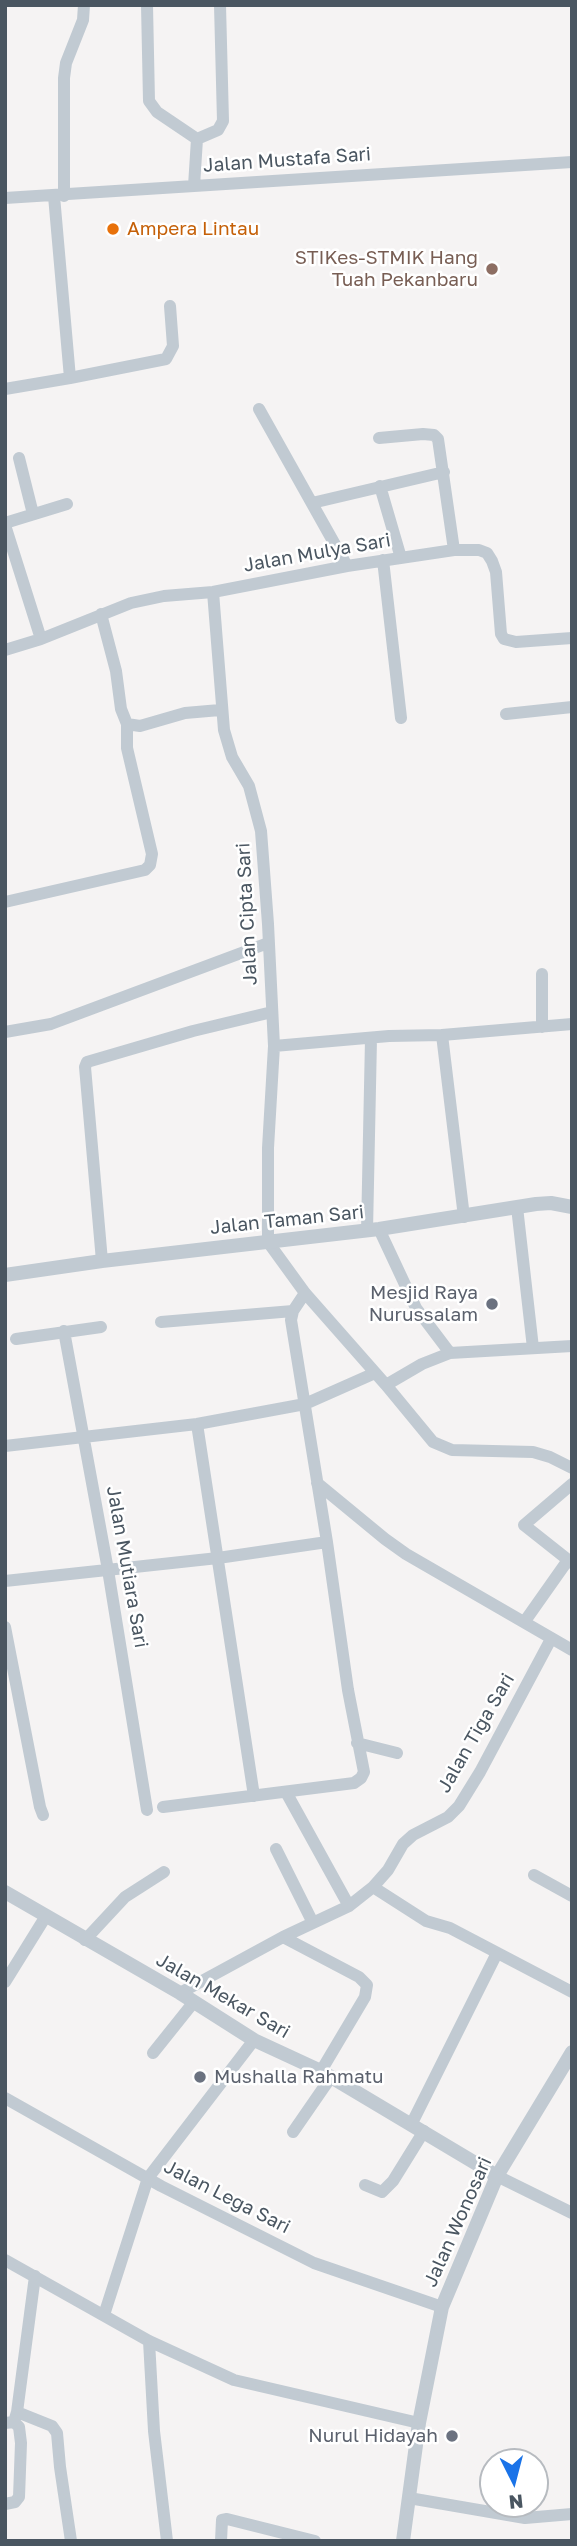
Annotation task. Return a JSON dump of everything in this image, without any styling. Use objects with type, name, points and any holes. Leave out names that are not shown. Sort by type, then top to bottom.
[{"type":"street","points":[[70,378],[59,196],[64,78],[66,63],[83,20],[84,5]]},
{"type":"street","points":[[147,5],[149,101],[157,112],[197,139]]},
{"type":"street","points":[[197,139],[218,130],[223,121],[220,5]]},
{"type":"street","points":[[194,186],[197,139]]},
{"type":"street","name":"Jalan Mustafa Sari","points":[[5,198],[572,162]]},
{"type":"street","points":[[5,389],[166,359],[173,346],[170,306]]},
{"type":"street","points":[[259,409],[347,566]]},
{"type":"street","points":[[379,438],[434,435],[440,443],[454,550]]},
{"type":"street","points":[[19,458],[33,514]]},
{"type":"street","points":[[312,503],[444,472]]},
{"type":"street","points":[[380,486],[401,558]]},
{"type":"street","points":[[41,639],[5,524],[66,504]]},
{"type":"street","name":"Jalan Mulya Sari","points":[[5,649],[41,639],[131,603],[164,596],[213,592],[347,566],[454,550],[479,550],[487,553],[492,561],[496,572],[501,634],[504,639],[516,642],[572,638]]},
{"type":"street","points":[[383,561],[401,718]]},
{"type":"street","name":"Jalan Cipta Sari","points":[[213,592],[220,709],[227,745],[249,786],[261,831],[274,1046],[268,1148],[268,1242]]},
{"type":"street","points":[[5,902],[145,870],[150,864],[152,854],[127,748],[127,724],[121,709],[116,671],[101,614]]},
{"type":"street","points":[[506,714],[572,708]]},
{"type":"street","points":[[127,724],[140,726],[185,713],[220,709]]},
{"type":"street","points":[[5,1032],[51,1024],[268,943]]},
{"type":"street","points":[[542,974],[542,1027]]},
{"type":"street","points":[[102,1261],[85,1076],[87,1062],[193,1031],[272,1012]]},
{"type":"street","points":[[274,1046],[572,1024]]},
{"type":"street","points":[[442,1035],[464,1217]]},
{"type":"street","points":[[372,1039],[373,1230],[416,1308],[450,1353]]},
{"type":"street","name":"Jalan Taman Sari","points":[[5,1275],[102,1261],[373,1230],[517,1207],[551,1203],[572,1207]]},
{"type":"street","points":[[517,1207],[533,1348]]},
{"type":"street","points":[[268,1242],[305,1293],[436,1445],[452,1450],[533,1452],[572,1468]]},
{"type":"street","points":[[163,1807],[354,1783],[358,1782],[364,1772],[357,1743],[292,1320],[293,1311],[305,1293]]},
{"type":"street","points":[[161,1322],[293,1311]]},
{"type":"street","points":[[16,1339],[101,1327]]},
{"type":"street","name":"Jalan Mutiara Sari","points":[[64,1331],[108,1570],[147,1810]]},
{"type":"street","points":[[386,1385],[422,1364],[450,1353],[572,1346]]},
{"type":"street","points":[[5,1446],[197,1424],[305,1404],[375,1373]]},
{"type":"street","points":[[197,1424],[254,1797]]},
{"type":"street","points":[[317,1483],[406,1555],[572,1650]]},
{"type":"street","points":[[524,1621],[570,1561],[524,1525],[572,1484]]},
{"type":"street","points":[[5,1581],[218,1558],[327,1542]]},
{"type":"street","points":[[5,1627],[43,1815]]},
{"type":"street","name":"Jalan Tiga Sari","points":[[180,1993],[283,1937],[349,1906],[373,1887],[388,1870],[407,1840],[418,1831],[448,1817],[459,1806],[480,1772],[551,1639]]},
{"type":"street","points":[[357,1743],[397,1753]]},
{"type":"street","points":[[286,1792],[349,1906]]},
{"type":"street","points":[[276,1849],[313,1923]]},
{"type":"street","points":[[85,1940],[125,1897],[163,1872]]},
{"type":"street","points":[[534,1875],[572,1896]]},
{"type":"street","points":[[373,1887],[426,1921],[450,1928],[572,1992]]},
{"type":"street","name":"Jalan Mekar Sari","points":[[5,1892],[180,1993],[254,2040],[326,2074],[497,2176],[572,2213]]},
{"type":"street","points":[[5,1982],[46,1916]]},
{"type":"street","points":[[283,1937],[367,1984],[365,1997],[293,2132]]},
{"type":"street","points":[[365,2185],[382,2192],[393,2181],[497,1953]]},
{"type":"street","points":[[153,2053],[192,2003]]},
{"type":"street","points":[[104,2315],[148,2178],[254,2040]]},
{"type":"street","name":"Jalan Wonosari","points":[[403,2541],[419,2423],[442,2307],[497,2176],[572,2052]]},
{"type":"street","name":"Jalan Lega Sari","points":[[5,2098],[148,2178],[314,2263],[442,2307]]},
{"type":"street","points":[[5,2260],[149,2341],[234,2380],[419,2423]]},
{"type":"street","points":[[12,2419],[35,2276]]},
{"type":"street","points":[[149,2341],[153,2431],[167,2541]]},
{"type":"street","points":[[5,2504],[15,2502],[19,2497],[21,2443],[19,2427],[12,2419]]},
{"type":"street","points":[[12,2419],[52,2426],[57,2433],[71,2541]]},
{"type":"street","points":[[410,2498],[517,2517],[572,2514]]},
{"type":"street","points":[[222,2541],[222,2520],[228,2519],[315,2541]]},
{"type":"place","name":"Ampera Lintau","points":[[113,229]]},
{"type":"place","name":"STIKes-STMIK Hang Tuah Pekanbaru","points":[[492,269]]},
{"type":"place","name":"Mesjid Raya Nurussalam","points":[[492,1304]]},
{"type":"place","name":"Mushalla Rahmatu","points":[[200,2077]]},
{"type":"place","name":"Nurul Hidayah","points":[[452,2436]]}]
